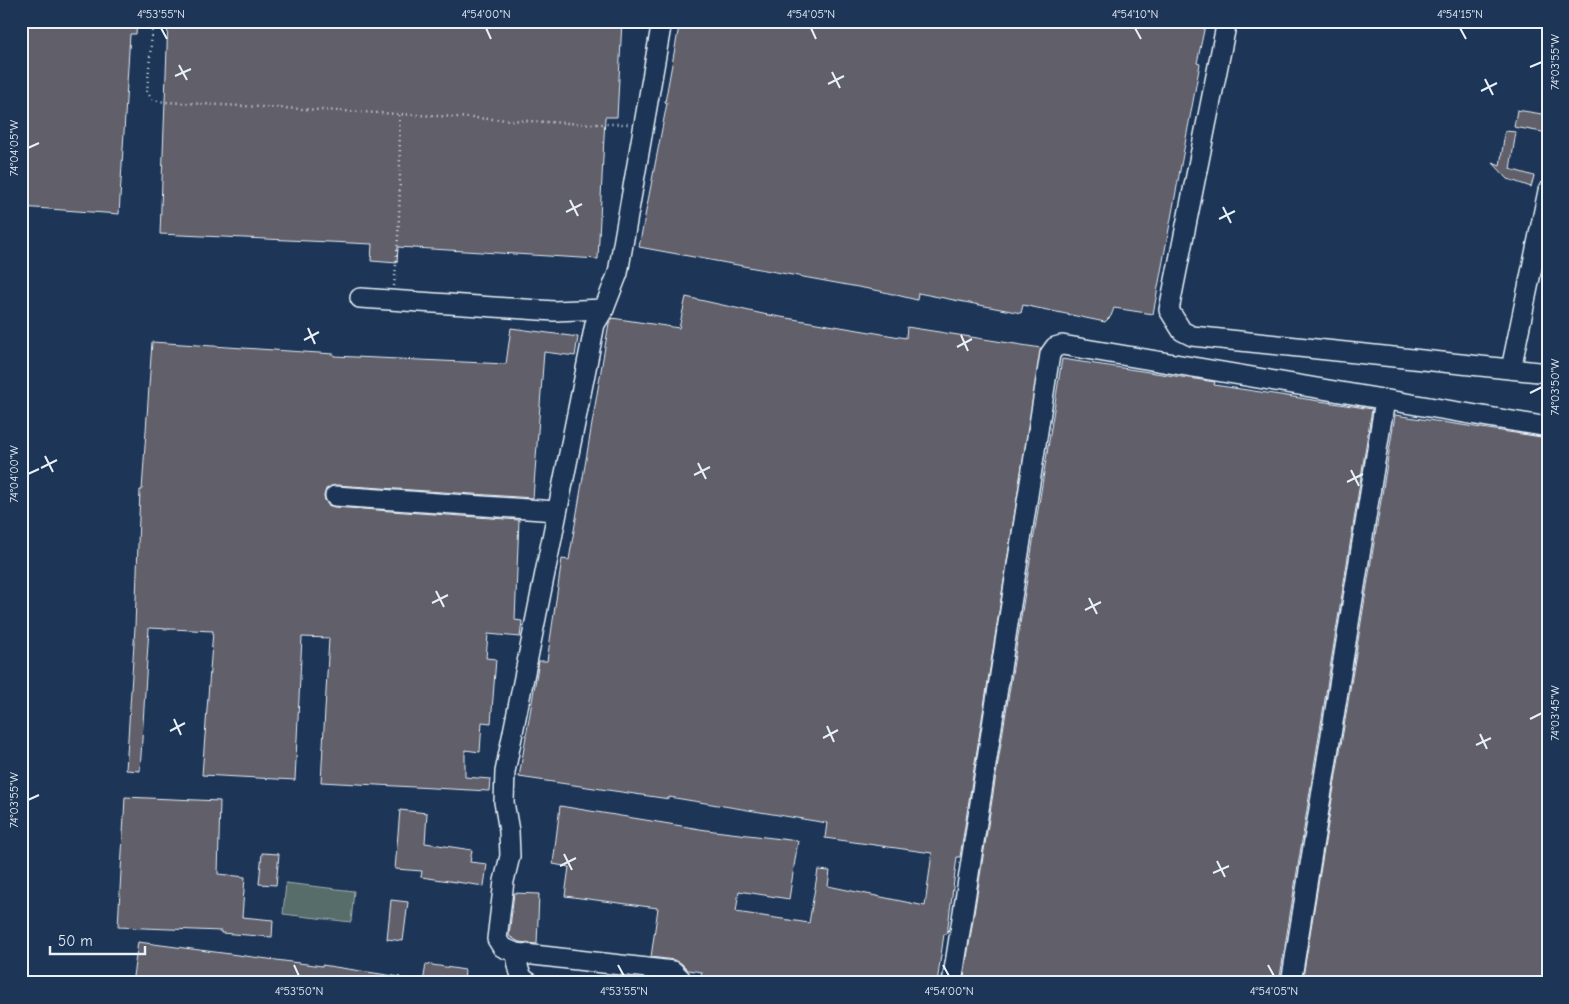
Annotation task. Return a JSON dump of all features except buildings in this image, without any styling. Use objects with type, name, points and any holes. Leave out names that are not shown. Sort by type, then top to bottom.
[{"type":"street","points":[[662,21],[618,272],[604,309],[595,324],[505,772],[504,802],[509,831],[510,856],[504,882],[497,939],[502,947],[516,953],[673,971],[681,979],[682,983]]},
{"type":"street","points":[[1227,21],[1169,310],[1182,331],[1192,336],[1548,373]]},
{"type":"street","points":[[1511,369],[1548,191]]},
{"type":"street","points":[[360,298],[554,311],[604,309]]},
{"type":"street","points":[[952,983],[1050,354],[1055,347],[1062,345],[1548,427]]},
{"type":"street","points":[[1291,983],[1385,400]]},
{"type":"street","points":[[335,496],[556,511]]},
{"type":"street","points":[[516,953],[520,974],[530,983]]},
{"type":"path","points":[[153,21],[147,92],[154,100],[585,124],[644,124]]},
{"type":"path","points":[[393,300],[398,251],[401,165],[399,114]]},
{"type":"green space","points":[[286,883],[354,891],[351,922],[283,914]]}]
